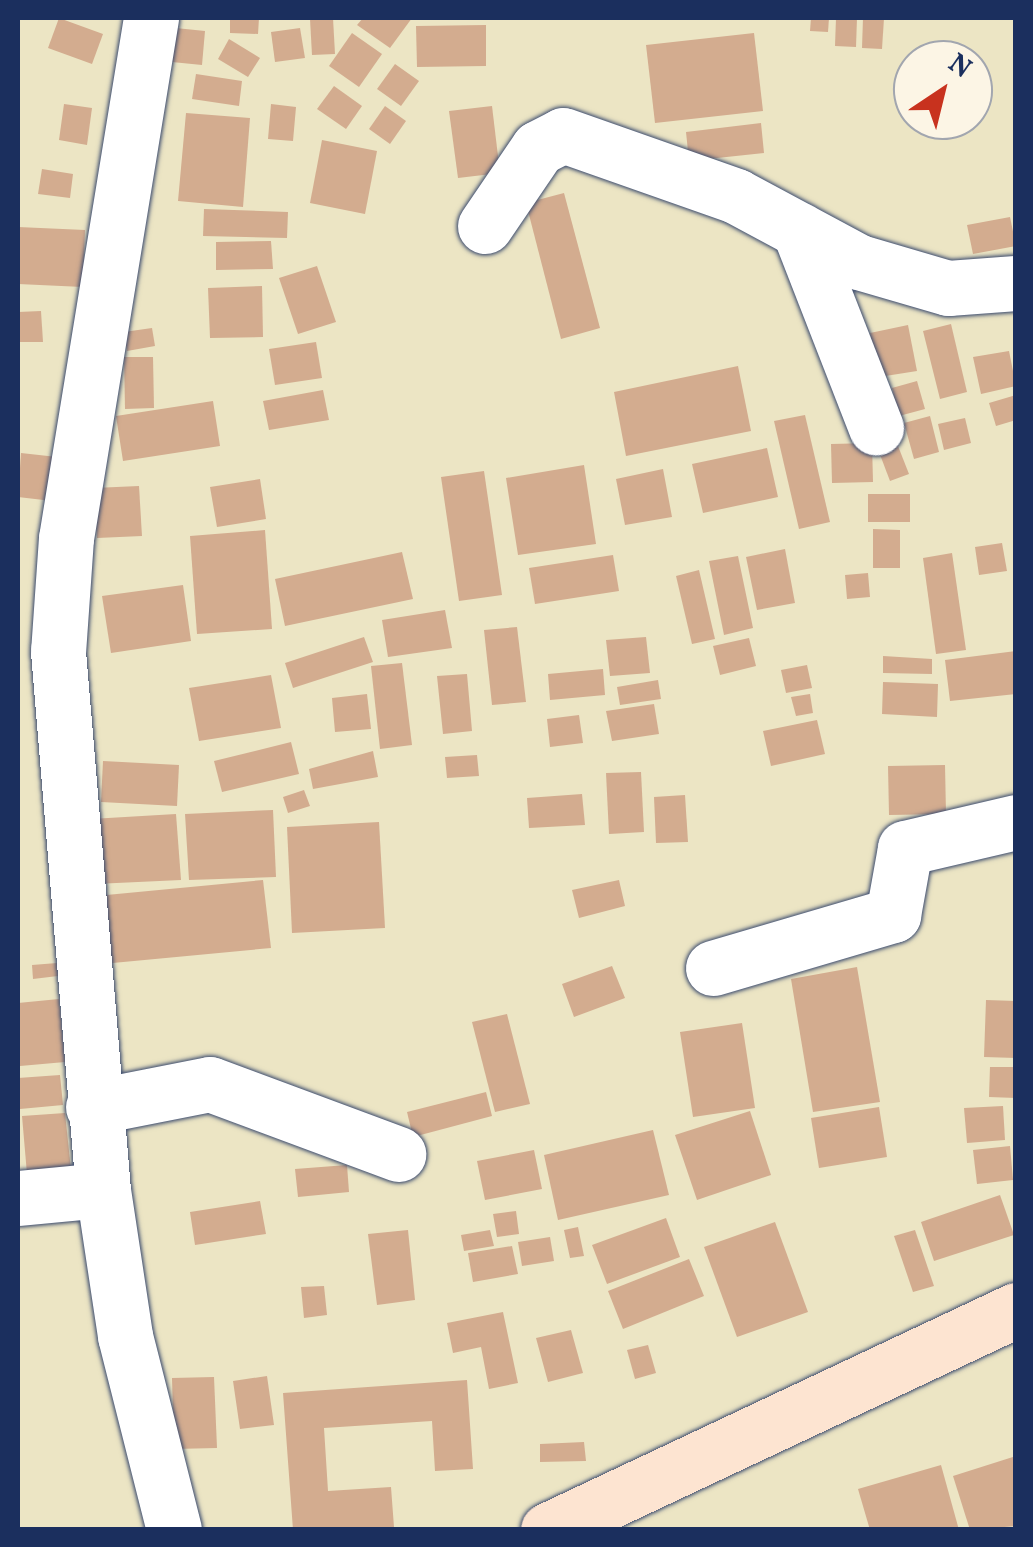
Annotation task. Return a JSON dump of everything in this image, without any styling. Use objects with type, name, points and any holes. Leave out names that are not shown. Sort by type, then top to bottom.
[{"type":"street","points":[[151,18],[66,538],[58,652],[93,1107],[103,1190],[125,1336],[174,1530]]},
{"type":"street","points":[[485,226],[538,148],[563,135],[736,196],[859,262],[948,288],[1016,283]]},
{"type":"street","points":[[800,230],[876,427]]},
{"type":"street","points":[[713,968],[894,915],[905,848],[1016,822]]},
{"type":"street","points":[[93,1107],[210,1084],[398,1154]]},
{"type":"street","points":[[18,1198],[103,1190]]},
{"type":"street","points":[[562,1526],[1016,1310]]},
{"type":"building","points":[[59,18],[103,34],[92,64],[48,48]]},
{"type":"building","points":[[230,18],[259,18],[258,34],[230,33]]},
{"type":"building","points":[[333,18],[335,54],[312,55],[310,19]]},
{"type":"building","points":[[363,18],[412,18],[390,48],[357,25]]},
{"type":"building","points":[[811,18],[829,18],[828,32],[810,31]]},
{"type":"building","points":[[836,18],[857,18],[856,47],[835,46]]},
{"type":"building","points":[[863,18],[884,18],[882,49],[862,48]]},
{"type":"building","points":[[486,25],[486,66],[417,67],[416,26]]},
{"type":"building","points":[[166,27],[205,31],[202,65],[162,61]]},
{"type":"building","points":[[300,28],[305,58],[275,62],[271,32]]},
{"type":"building","points":[[352,33],[382,54],[359,87],[329,66]]},
{"type":"building","points":[[754,33],[763,111],[655,123],[646,45]]},
{"type":"building","points":[[229,39],[260,58],[248,77],[218,59]]},
{"type":"building","points":[[395,64],[419,81],[401,106],[377,89]]},
{"type":"building","points":[[196,74],[242,81],[239,106],[192,99]]},
{"type":"building","points":[[334,86],[362,106],[346,129],[317,109]]},
{"type":"building","points":[[64,104],[92,108],[87,145],[59,140]]},
{"type":"building","points":[[271,104],[296,107],[293,141],[268,139]]},
{"type":"building","points":[[385,106],[406,121],[390,144],[369,129]]},
{"type":"building","points":[[492,106],[500,173],[458,178],[449,111]]},
{"type":"building","points":[[186,113],[250,118],[243,207],[178,201]]},
{"type":"building","points":[[761,123],[764,153],[689,161],[686,132]]},
{"type":"building","points":[[322,140],[377,151],[365,214],[310,203]]},
{"type":"building","points":[[42,169],[73,174],[70,198],[38,194]]},
{"type":"building","points":[[564,193],[600,328],[561,339],[526,203]]},
{"type":"building","points":[[204,209],[288,212],[287,238],[203,236]]},
{"type":"building","points":[[1010,217],[1016,246],[973,254],[967,225]]},
{"type":"building","points":[[18,227],[85,230],[83,287],[18,284]]},
{"type":"building","points":[[271,241],[273,269],[216,270],[216,242]]},
{"type":"building","points":[[317,266],[336,322],[298,334],[279,278]]},
{"type":"building","points":[[262,286],[263,337],[210,338],[208,288]]},
{"type":"building","points":[[41,311],[43,342],[18,342],[18,312]]},
{"type":"building","points":[[951,324],[967,392],[940,399],[923,331]]},
{"type":"building","points":[[908,325],[917,371],[879,377],[870,333]]},
{"type":"building","points":[[152,328],[155,346],[127,351],[124,332]]},
{"type":"building","points":[[316,342],[322,378],[275,385],[269,349]]},
{"type":"building","points":[[1009,351],[1016,386],[981,394],[973,357]]},
{"type":"building","points":[[124,357],[153,357],[154,408],[125,409]]},
{"type":"building","points":[[738,366],[751,431],[626,456],[614,392]]},
{"type":"building","points":[[917,381],[925,409],[899,416],[892,388]]},
{"type":"building","points":[[323,390],[329,420],[269,430],[263,401]]},
{"type":"building","points":[[1016,395],[1016,420],[996,426],[989,403]]},
{"type":"building","points":[[213,401],[220,446],[123,461],[116,416]]},
{"type":"building","points":[[805,415],[830,522],[799,529],[774,421]]},
{"type":"building","points":[[930,416],[939,452],[914,459],[904,423]]},
{"type":"building","points":[[965,418],[971,443],[944,450],[938,424]]},
{"type":"building","points":[[872,443],[873,482],[832,483],[831,444]]},
{"type":"building","points":[[898,446],[909,474],[890,481],[879,452]]},
{"type":"building","points":[[767,448],[778,497],[703,513],[692,464]]},
{"type":"building","points":[[21,453],[57,457],[52,501],[18,497]]},
{"type":"building","points":[[584,465],[596,544],[518,555],[506,478]]},
{"type":"building","points":[[663,469],[672,517],[625,525],[616,479]]},
{"type":"building","points":[[484,471],[502,595],[459,601],[441,477]]},
{"type":"building","points":[[260,479],[266,519],[217,527],[210,487]]},
{"type":"building","points":[[139,486],[142,536],[97,538],[94,488]]},
{"type":"building","points":[[868,494],[910,494],[910,522],[868,522]]},
{"type":"building","points":[[873,529],[900,530],[900,568],[873,568]]},
{"type":"building","points":[[265,530],[272,629],[197,634],[190,536]]},
{"type":"building","points":[[1002,543],[1007,571],[979,575],[975,547]]},
{"type":"building","points":[[785,549],[795,603],[757,610],[746,557]]},
{"type":"building","points":[[402,552],[413,599],[285,626],[275,579]]},
{"type":"building","points":[[952,553],[966,650],[936,654],[923,558]]},
{"type":"building","points":[[613,555],[619,591],[535,604],[529,568]]},
{"type":"building","points":[[738,556],[753,628],[724,635],[709,561]]},
{"type":"building","points":[[699,570],[715,639],[692,644],[676,576]]},
{"type":"building","points":[[868,573],[870,597],[847,599],[845,575]]},
{"type":"building","points":[[183,585],[191,641],[111,653],[102,596]]},
{"type":"building","points":[[445,610],[452,648],[388,657],[382,620]]},
{"type":"building","points":[[517,627],[526,702],[492,705],[484,630]]},
{"type":"building","points":[[364,637],[373,662],[293,688],[285,663]]},
{"type":"building","points":[[646,637],[650,673],[610,676],[606,640]]},
{"type":"building","points":[[749,638],[756,666],[720,675],[713,646]]},
{"type":"building","points":[[1016,651],[1016,694],[950,701],[945,660]]},
{"type":"building","points":[[883,656],[932,659],[932,674],[883,673]]},
{"type":"building","points":[[402,663],[412,745],[380,749],[371,666]]},
{"type":"building","points":[[807,665],[812,688],[786,693],[781,670]]},
{"type":"building","points":[[603,669],[605,695],[550,700],[548,674]]},
{"type":"building","points":[[467,674],[472,731],[443,734],[437,676]]},
{"type":"building","points":[[271,675],[281,728],[199,741],[189,688]]},
{"type":"building","points":[[658,680],[661,699],[620,705],[617,687]]},
{"type":"building","points":[[883,682],[938,684],[937,717],[882,714]]},
{"type":"building","points":[[367,694],[371,729],[335,732],[332,698]]},
{"type":"building","points":[[810,694],[813,713],[796,716],[791,697]]},
{"type":"building","points":[[654,704],[659,734],[612,741],[606,711]]},
{"type":"building","points":[[579,715],[583,743],[550,747],[547,719]]},
{"type":"building","points":[[817,720],[825,754],[771,766],[763,731]]},
{"type":"building","points":[[291,742],[299,774],[222,792],[214,761]]},
{"type":"building","points":[[373,751],[378,777],[313,789],[309,769]]},
{"type":"building","points":[[477,755],[479,776],[447,778],[445,757]]},
{"type":"building","points":[[103,761],[179,765],[177,806],[101,802]]},
{"type":"building","points":[[945,765],[946,814],[889,815],[888,766]]},
{"type":"building","points":[[641,772],[644,832],[609,834],[606,773]]},
{"type":"building","points":[[304,790],[310,806],[288,813],[283,797]]},
{"type":"building","points":[[582,794],[585,825],[529,828],[527,798]]},
{"type":"building","points":[[685,795],[688,842],[656,843],[654,797]]},
{"type":"building","points":[[273,810],[276,877],[189,880],[185,814]]},
{"type":"building","points":[[176,814],[181,880],[95,884],[91,819]]},
{"type":"building","points":[[379,822],[385,928],[292,933],[287,827]]},
{"type":"building","points":[[263,880],[271,948],[102,964],[96,896]]},
{"type":"building","points":[[619,880],[625,906],[579,918],[572,890]]},
{"type":"building","points":[[57,963],[58,976],[33,979],[32,965]]},
{"type":"building","points":[[612,966],[625,998],[574,1017],[562,984]]},
{"type":"building","points":[[857,967],[880,1102],[813,1112],[791,979]]},
{"type":"building","points":[[59,999],[65,1062],[20,1066],[18,1003]]},
{"type":"building","points":[[986,1000],[1016,1001],[1016,1058],[984,1057]]},
{"type":"building","points":[[507,1014],[530,1104],[495,1112],[472,1022]]},
{"type":"building","points":[[742,1023],[755,1108],[693,1117],[680,1032]]},
{"type":"building","points":[[990,1067],[1016,1067],[1016,1098],[989,1097]]},
{"type":"building","points":[[60,1075],[63,1105],[20,1109],[18,1078]]},
{"type":"building","points":[[486,1092],[492,1116],[413,1137],[407,1112]]},
{"type":"building","points":[[1003,1106],[1005,1140],[967,1143],[964,1108]]},
{"type":"building","points":[[879,1107],[887,1157],[819,1168],[811,1118]]},
{"type":"building","points":[[750,1111],[771,1175],[697,1200],[675,1135]]},
{"type":"building","points":[[65,1113],[71,1170],[27,1174],[22,1116]]},
{"type":"building","points":[[653,1130],[669,1195],[558,1220],[544,1155]]},
{"type":"building","points":[[1010,1146],[1013,1180],[977,1184],[973,1150]]},
{"type":"building","points":[[534,1150],[542,1189],[485,1200],[477,1161]]},
{"type":"building","points":[[347,1165],[349,1192],[298,1197],[295,1169]]},
{"type":"building","points":[[1000,1195],[1014,1235],[934,1261],[921,1222]]},
{"type":"building","points":[[260,1201],[266,1234],[195,1245],[190,1212]]},
{"type":"building","points":[[516,1211],[519,1234],[497,1237],[493,1214]]},
{"type":"building","points":[[666,1218],[680,1257],[607,1284],[592,1245]]},
{"type":"building","points":[[775,1222],[808,1312],[737,1337],[704,1247]]},
{"type":"building","points":[[578,1227],[584,1256],[570,1258],[564,1230]]},
{"type":"building","points":[[408,1230],[415,1300],[377,1305],[368,1234]]},
{"type":"building","points":[[490,1230],[494,1246],[464,1251],[461,1235]]},
{"type":"building","points":[[915,1230],[934,1286],[913,1292],[894,1236]]},
{"type":"building","points":[[550,1237],[554,1261],[522,1266],[518,1242]]},
{"type":"building","points":[[512,1246],[518,1274],[473,1282],[468,1253]]},
{"type":"building","points":[[689,1259],[704,1296],[623,1329],[608,1291]]},
{"type":"building","points":[[324,1286],[327,1315],[304,1318],[301,1287]]},
{"type":"building","points":[[503,1312],[518,1383],[489,1389],[481,1347],[453,1353],[447,1323]]},
{"type":"building","points":[[571,1330],[583,1373],[548,1382],[536,1338]]},
{"type":"building","points":[[648,1345],[656,1373],[635,1379],[627,1350]]},
{"type":"building","points":[[267,1376],[274,1425],[240,1429],[233,1381]]},
{"type":"building","points":[[214,1377],[217,1448],[174,1449],[172,1378]]},
{"type":"building","points":[[467,1380],[473,1469],[435,1471],[432,1421],[324,1428],[328,1491],[391,1487],[394,1527],[293,1530],[283,1393]]},
{"type":"building","points":[[584,1442],[586,1461],[540,1462],[540,1444]]},
{"type":"building","points":[[1016,1456],[1016,1526],[970,1530],[953,1476]]},
{"type":"building","points":[[941,1465],[959,1530],[870,1530],[858,1489]]}]
